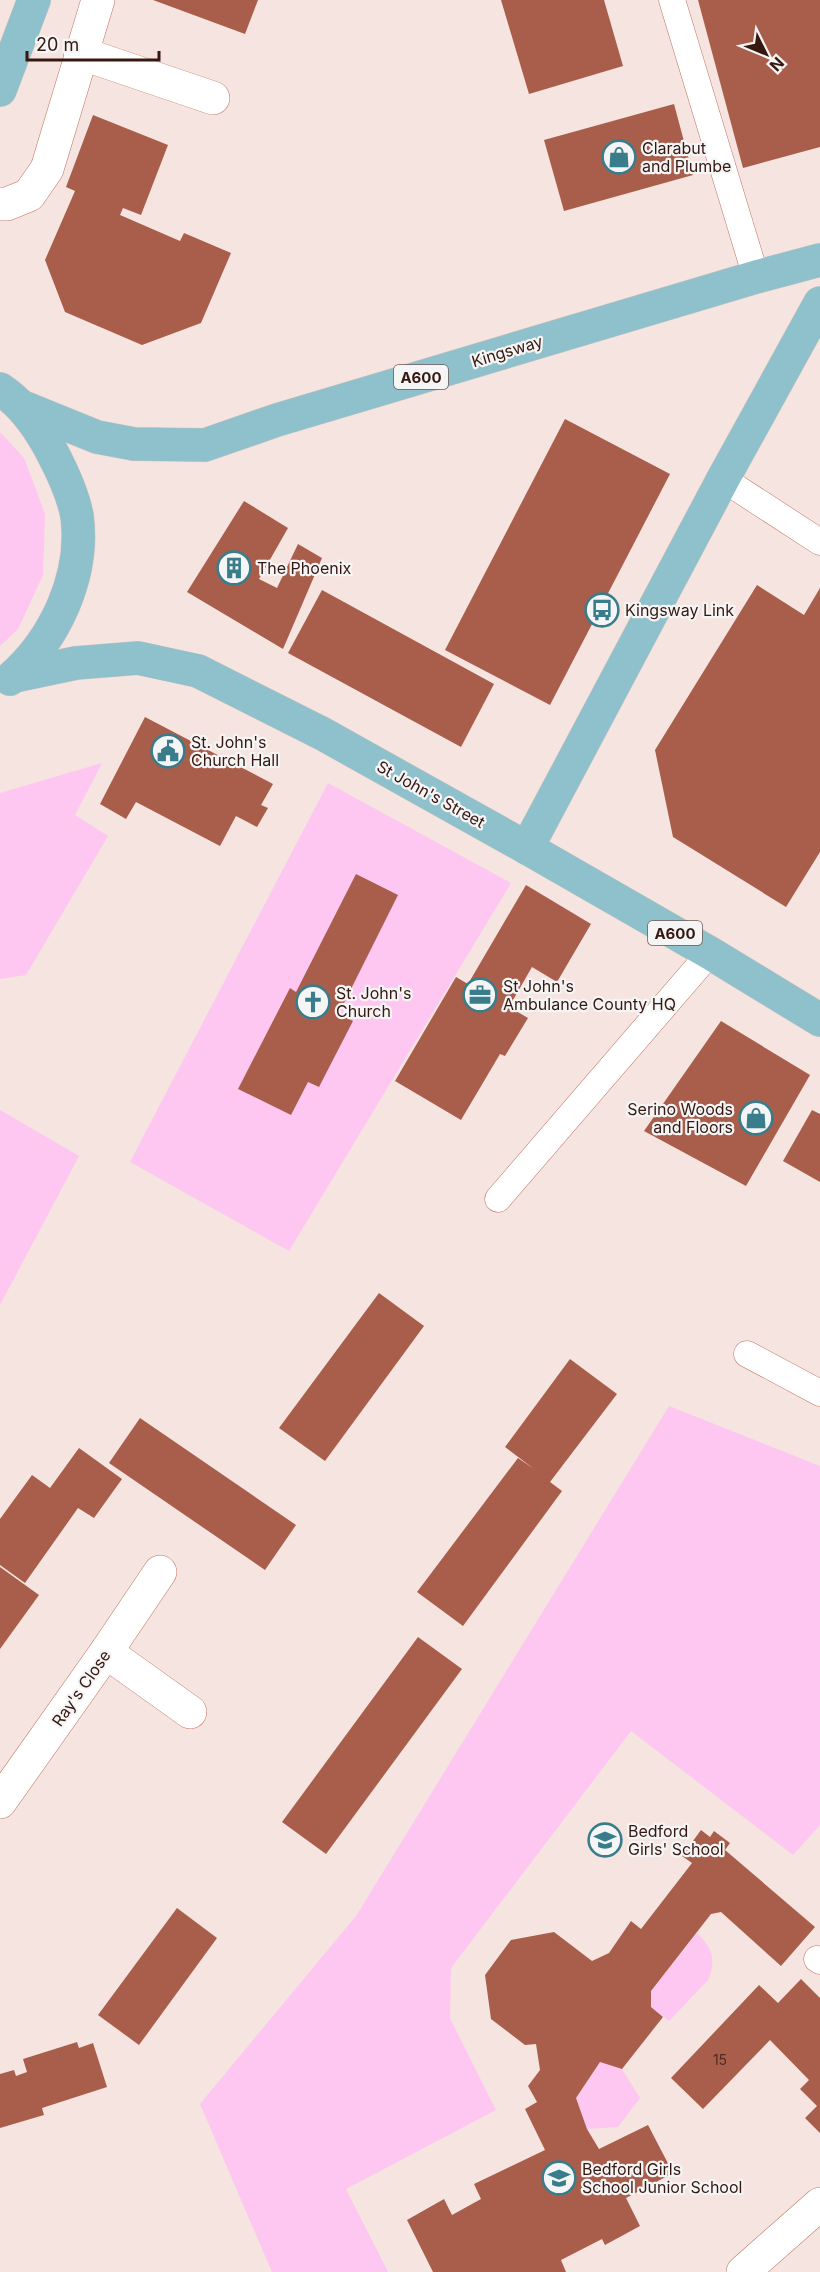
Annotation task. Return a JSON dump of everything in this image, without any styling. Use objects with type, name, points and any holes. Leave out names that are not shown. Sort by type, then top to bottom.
[{"type":"main road","points":[[0,90],[34,0]]},
{"type":"main road","name":"Kingsway","points":[[6,393],[97,437],[134,444],[205,445],[277,420],[820,260]]},
{"type":"main road","points":[[527,848],[723,479],[820,303]]},
{"type":"main road","name":"A600","points":[[6,393],[48,443],[64,474],[76,515],[77,557],[67,595],[54,624],[39,648],[7,682]]},
{"type":"main road","name":"St John's Street","points":[[7,682],[76,663],[138,658],[198,671],[323,734],[527,848],[710,953],[820,1020]]},
{"type":"street","points":[[0,204],[7,204],[29,195],[47,169],[80,53],[98,0]]},
{"type":"street","points":[[80,53],[213,98]]},
{"type":"street","name":"Ray's Close","points":[[0,1802],[160,1572]]},
{"type":"street","points":[[106,1652],[190,1712]]},
{"type":"street","points":[[743,2272],[820,2204]]},
{"type":"lane","points":[[672,0],[756,277]]},
{"type":"lane","points":[[723,479],[820,542]]},
{"type":"lane","points":[[498,1199],[710,953]]},
{"type":"lane","points":[[747,1354],[820,1393]]},
{"type":"shaded area","points":[[0,432],[24,458],[45,514],[43,575],[18,629],[0,646]]},
{"type":"shaded area","points":[[102,763],[75,815],[108,836],[26,975],[0,979],[0,793]]},
{"type":"shaded area","points":[[328,783],[511,883],[289,1251],[130,1162]]},
{"type":"shaded area","points":[[0,1110],[79,1156],[0,1305]]},
{"type":"shaded area","points":[[669,1406],[820,1466],[820,1825],[793,1855],[631,1731],[451,1968],[450,2018],[496,2110],[346,2189],[388,2272],[272,2272],[200,2104],[356,1916]]},
{"type":"shaded area","points":[[697,1933],[712,1955],[711,1973],[708,1980],[669,2021],[651,2007],[651,1991]]},
{"type":"shaded area","points":[[600,2062],[622,2069],[640,2098],[618,2127],[587,2129],[576,2098]]},
{"type":"building","points":[[153,0],[258,0],[245,34]]},
{"type":"building","points":[[501,0],[604,0],[623,66],[529,94]]},
{"type":"building","points":[[698,0],[820,0],[820,147],[743,168]]},
{"type":"building","name":"Clarabut and Plumbe","points":[[674,104],[693,175],[564,211],[544,140]]},
{"type":"building","points":[[93,115],[168,145],[141,215],[123,208],[120,215],[180,241],[184,233],[231,253],[201,323],[142,345],[65,312],[45,260],[75,191],[66,187]]},
{"type":"building","points":[[565,419],[670,474],[550,705],[445,650]]},
{"type":"building","name":"The Phoenix","points":[[244,501],[288,528],[259,579],[277,588],[298,544],[322,558],[283,649],[187,592]]},
{"type":"building","points":[[757,585],[804,615],[820,588],[820,852],[786,907],[673,837],[655,750]]},
{"type":"building","points":[[322,590],[494,684],[461,747],[288,653]]},
{"type":"building","name":"St. John's Church Hall","points":[[145,717],[273,784],[261,805],[268,808],[257,827],[236,816],[220,846],[136,802],[126,819],[100,804]]},
{"type":"building","name":"St. John's Church","points":[[356,874],[398,895],[339,1013],[353,1021],[319,1087],[308,1082],[291,1115],[238,1089],[290,988],[296,992]]},
{"type":"building","name":"St John's Ambulance County HQ","points":[[526,885],[591,924],[557,982],[532,967],[509,1007],[528,1018],[505,1056],[500,1054],[461,1120],[395,1081],[456,977],[468,984]]},
{"type":"building","points":[[721,1021],[810,1075],[746,1186],[644,1131]]},
{"type":"building","points":[[812,1110],[820,1114],[820,1182],[783,1161]]},
{"type":"building","points":[[379,1293],[424,1326],[325,1461],[279,1428]]},
{"type":"building","points":[[570,1359],[617,1394],[550,1482],[562,1491],[463,1626],[417,1592],[518,1458],[534,1469],[505,1447]]},
{"type":"building","points":[[140,1418],[296,1525],[265,1570],[109,1463]]},
{"type":"building","points":[[79,1448],[122,1479],[94,1518],[78,1508],[25,1583],[0,1565],[0,1519],[32,1475],[50,1488]]},
{"type":"building","points":[[0,1567],[39,1595],[0,1649]]},
{"type":"building","points":[[418,1637],[462,1669],[326,1854],[282,1822]]},
{"type":"building","points":[[701,1830],[710,1837],[714,1831],[730,1843],[725,1850],[815,1927],[781,1966],[721,1912],[711,1914],[651,1991],[651,2007],[663,2017],[622,2069],[600,2062],[576,2098],[587,2129],[599,2149],[648,2125],[673,2173],[626,2198],[640,2226],[605,2245],[602,2239],[561,2260],[566,2272],[433,2272],[407,2220],[444,2199],[452,2215],[481,2199],[474,2184],[545,2150],[525,2109],[537,2102],[528,2086],[540,2070],[536,2044],[525,2045],[491,2019],[485,1975],[511,1940],[554,1932],[592,1961],[609,1953],[631,1921],[641,1929],[692,1863],[682,1856]]},
{"type":"building","points":[[177,1908],[217,1938],[139,2045],[98,2015]]},
{"type":"building","points":[[801,1979],[820,1998],[820,2133],[805,2118],[817,2106],[800,2089],[809,2080],[770,2040],[703,2109],[671,2078],[759,1985],[778,2003]]},
{"type":"building","points":[[77,2042],[79,2048],[93,2043],[107,2087],[42,2108],[44,2115],[0,2128],[0,2074],[14,2070],[16,2076],[27,2072],[23,2059]]},
{"type":"place","name":"Clarabut and Plumbe","points":[[619,157]]},
{"type":"place","name":"The Phoenix","points":[[234,568]]},
{"type":"place","name":"Kingsway Link","points":[[602,610]]},
{"type":"place","name":"St. John's Church Hall","points":[[168,751]]},
{"type":"place","name":"St John's Ambulance County HQ","points":[[480,995]]},
{"type":"place","name":"St. John's Church","points":[[313,1002]]},
{"type":"place","name":"Serino Woods and Floors","points":[[756,1118]]},
{"type":"place","name":"Bedford Girls' School","points":[[605,1840]]},
{"type":"place","name":"Bedford Girls School Junior School","points":[[559,2178]]}]
